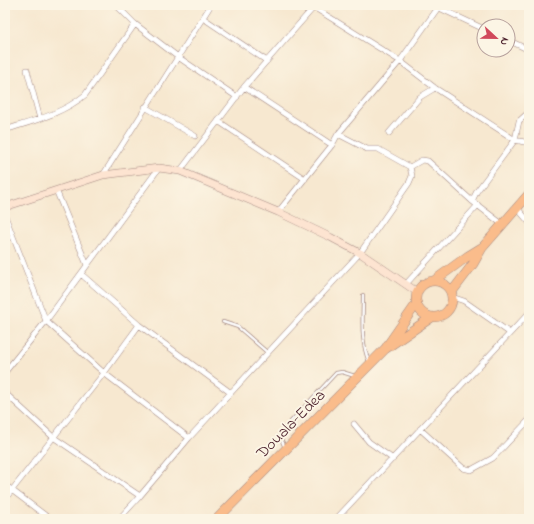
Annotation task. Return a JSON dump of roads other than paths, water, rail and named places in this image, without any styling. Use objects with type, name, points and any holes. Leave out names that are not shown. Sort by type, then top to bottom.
[{"type":"highway","points":[[482,248],[468,256],[435,280],[424,283],[417,292],[416,303],[425,315],[432,317],[440,316],[447,312],[451,305],[452,295],[482,248],[529,194]]},
{"type":"highway","points":[[435,280],[445,284],[452,295]]},
{"type":"highway","name":"Douala-Edea","points":[[385,349],[416,303]]},
{"type":"highway","name":"Douala-Edea","points":[[222,518],[285,450],[385,349],[432,317]]},
{"type":"main road","points":[[5,207],[103,175],[159,168],[180,171],[278,212],[360,252],[417,292]]},
{"type":"street","points":[[116,5],[135,24],[178,57],[237,97]]},
{"type":"street","points":[[103,175],[211,5]]},
{"type":"street","points":[[523,5],[529,9]]},
{"type":"street","points":[[180,171],[244,87],[312,6],[400,61],[435,88],[515,140],[529,143]]},
{"type":"street","points":[[278,212],[332,145],[338,134],[400,61],[437,6],[476,25]]},
{"type":"street","points":[[203,18],[267,61]]},
{"type":"street","points":[[5,130],[40,119],[74,104],[85,95],[135,24]]},
{"type":"street","points":[[516,44],[529,50]]},
{"type":"street","points":[[27,70],[40,119]]},
{"type":"street","points":[[244,87],[332,145]]},
{"type":"street","points":[[389,133],[420,97],[435,88]]},
{"type":"street","points":[[145,107],[195,136]]},
{"type":"street","points":[[472,201],[477,191],[515,140],[519,121],[529,112]]},
{"type":"street","points":[[218,121],[305,179]]},
{"type":"street","points":[[119,519],[189,438],[360,252],[405,191],[412,176],[410,167],[378,149],[367,149],[338,134]]},
{"type":"street","points":[[410,167],[422,160],[428,162],[472,201],[502,224]]},
{"type":"street","points":[[5,372],[46,321],[159,168]]},
{"type":"street","points":[[56,190],[87,265]]},
{"type":"street","points":[[406,284],[478,205]]},
{"type":"street","points":[[517,208],[529,222]]},
{"type":"street","points":[[5,216],[46,321],[104,373],[189,438]]},
{"type":"street","points":[[81,274],[139,325],[231,394]]},
{"type":"street","points":[[452,295],[464,301],[510,333]]},
{"type":"street","points":[[336,519],[529,313]]},
{"type":"street","points":[[5,499],[52,437],[104,373],[139,325]]},
{"type":"street","points":[[5,393],[52,437],[140,496]]},
{"type":"street","points":[[420,429],[463,468],[471,470],[493,458],[529,420]]},
{"type":"street","points":[[354,424],[369,442],[393,459]]},
{"type":"street","points":[[5,485],[50,519]]},
{"type":"lane","points":[[364,295],[362,337],[364,349],[370,364]]},
{"type":"lane","points":[[223,322],[238,327],[268,353]]},
{"type":"lane","points":[[285,450],[280,436],[281,432],[336,373],[342,372],[357,377]]}]
